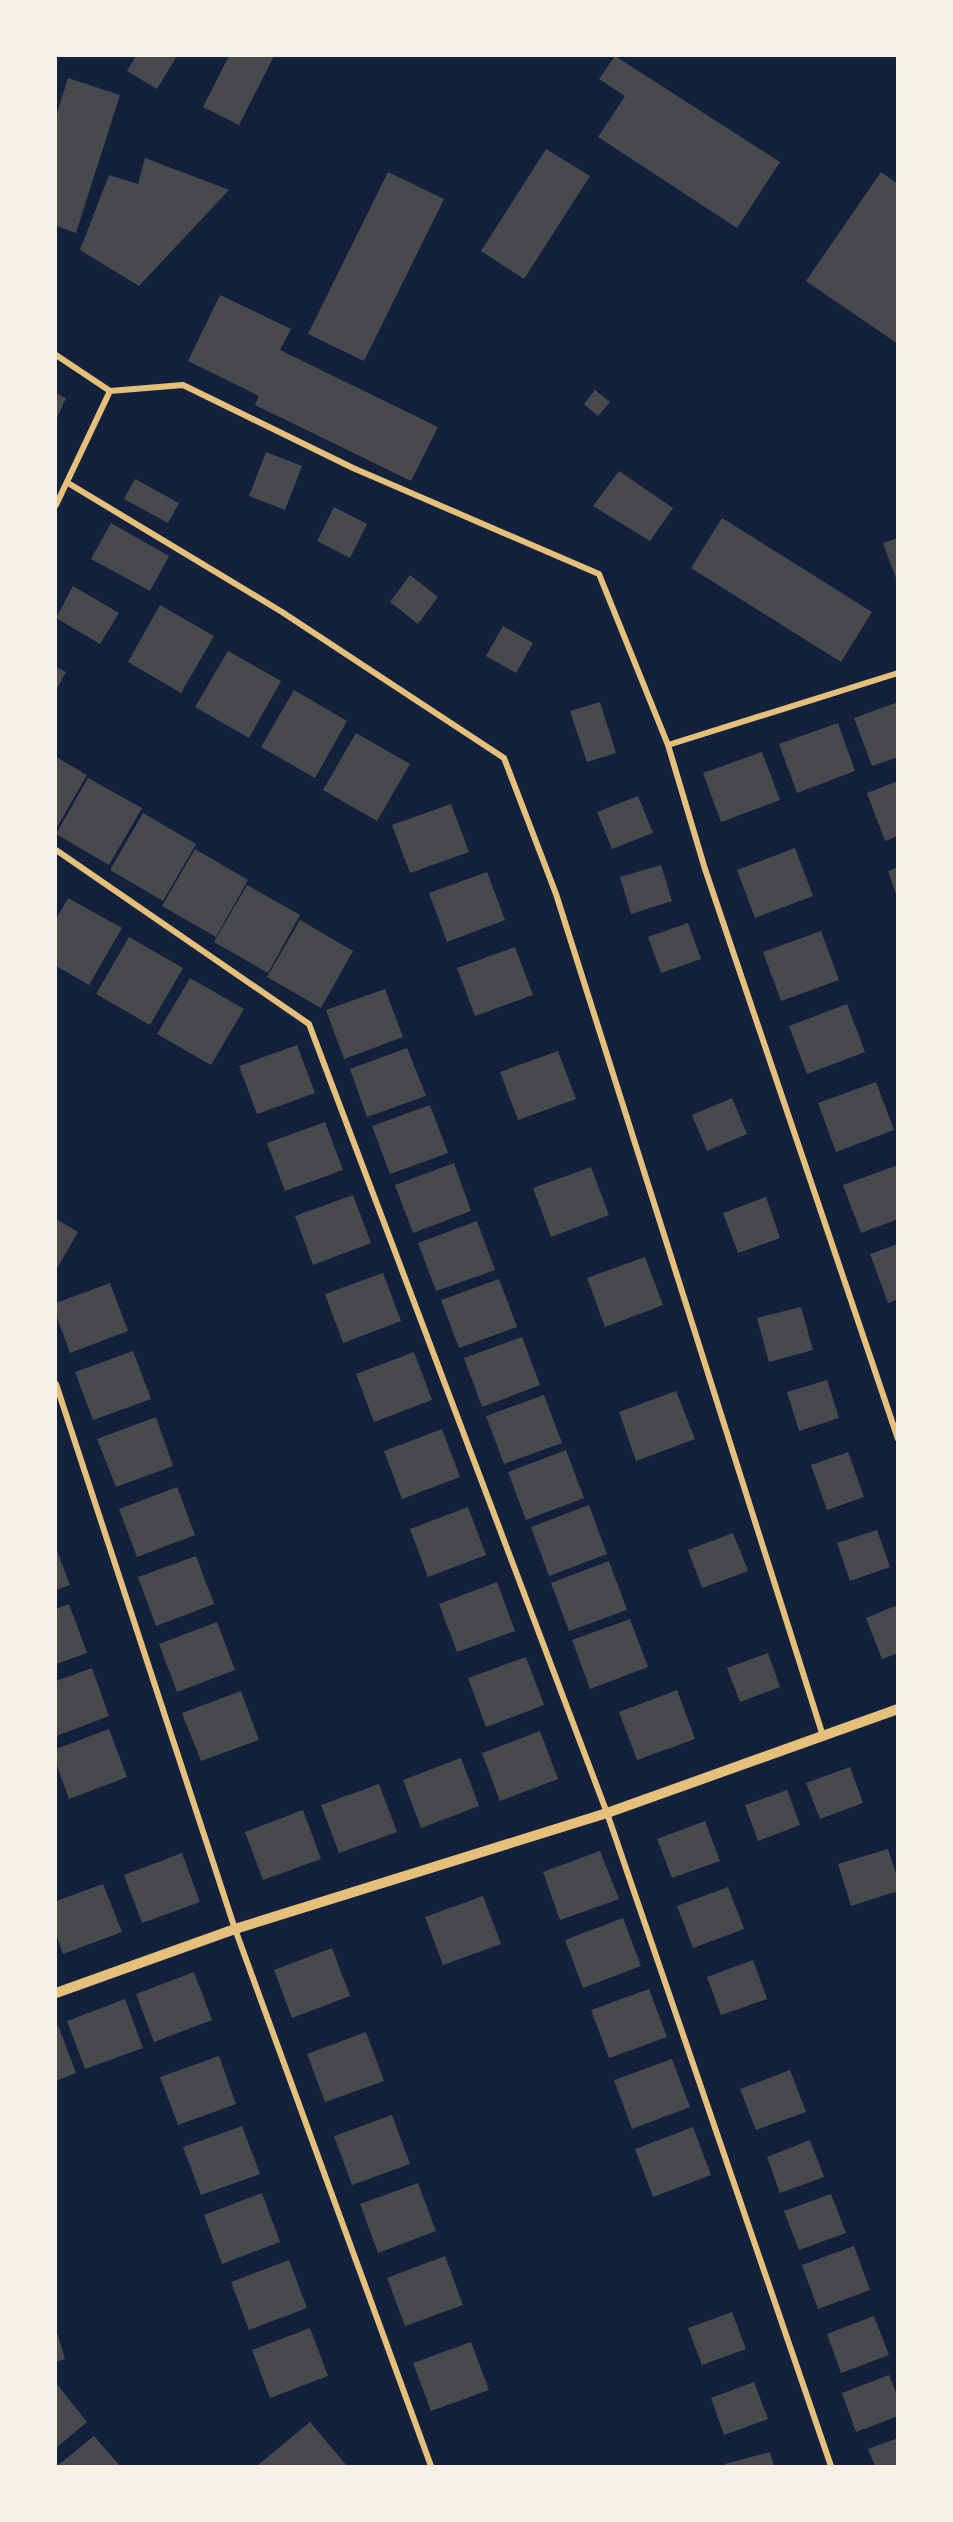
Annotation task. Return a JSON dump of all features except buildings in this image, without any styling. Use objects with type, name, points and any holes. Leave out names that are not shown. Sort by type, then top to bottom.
[{"type":"street","points":[[56,355],[110,391],[183,386],[353,468],[599,574],[668,745],[705,869],[897,1439]]},
{"type":"street","points":[[56,505],[110,391]]},
{"type":"street","points":[[68,483],[282,612],[504,758],[556,894],[823,1736]]},
{"type":"street","points":[[668,745],[897,673]]},
{"type":"street","points":[[56,850],[309,1024],[606,1813],[831,2466]]},
{"type":"street","points":[[56,1384],[235,1929],[431,2466]]},
{"type":"street","points":[[56,1993],[235,1929],[606,1813],[897,1709]]}]
